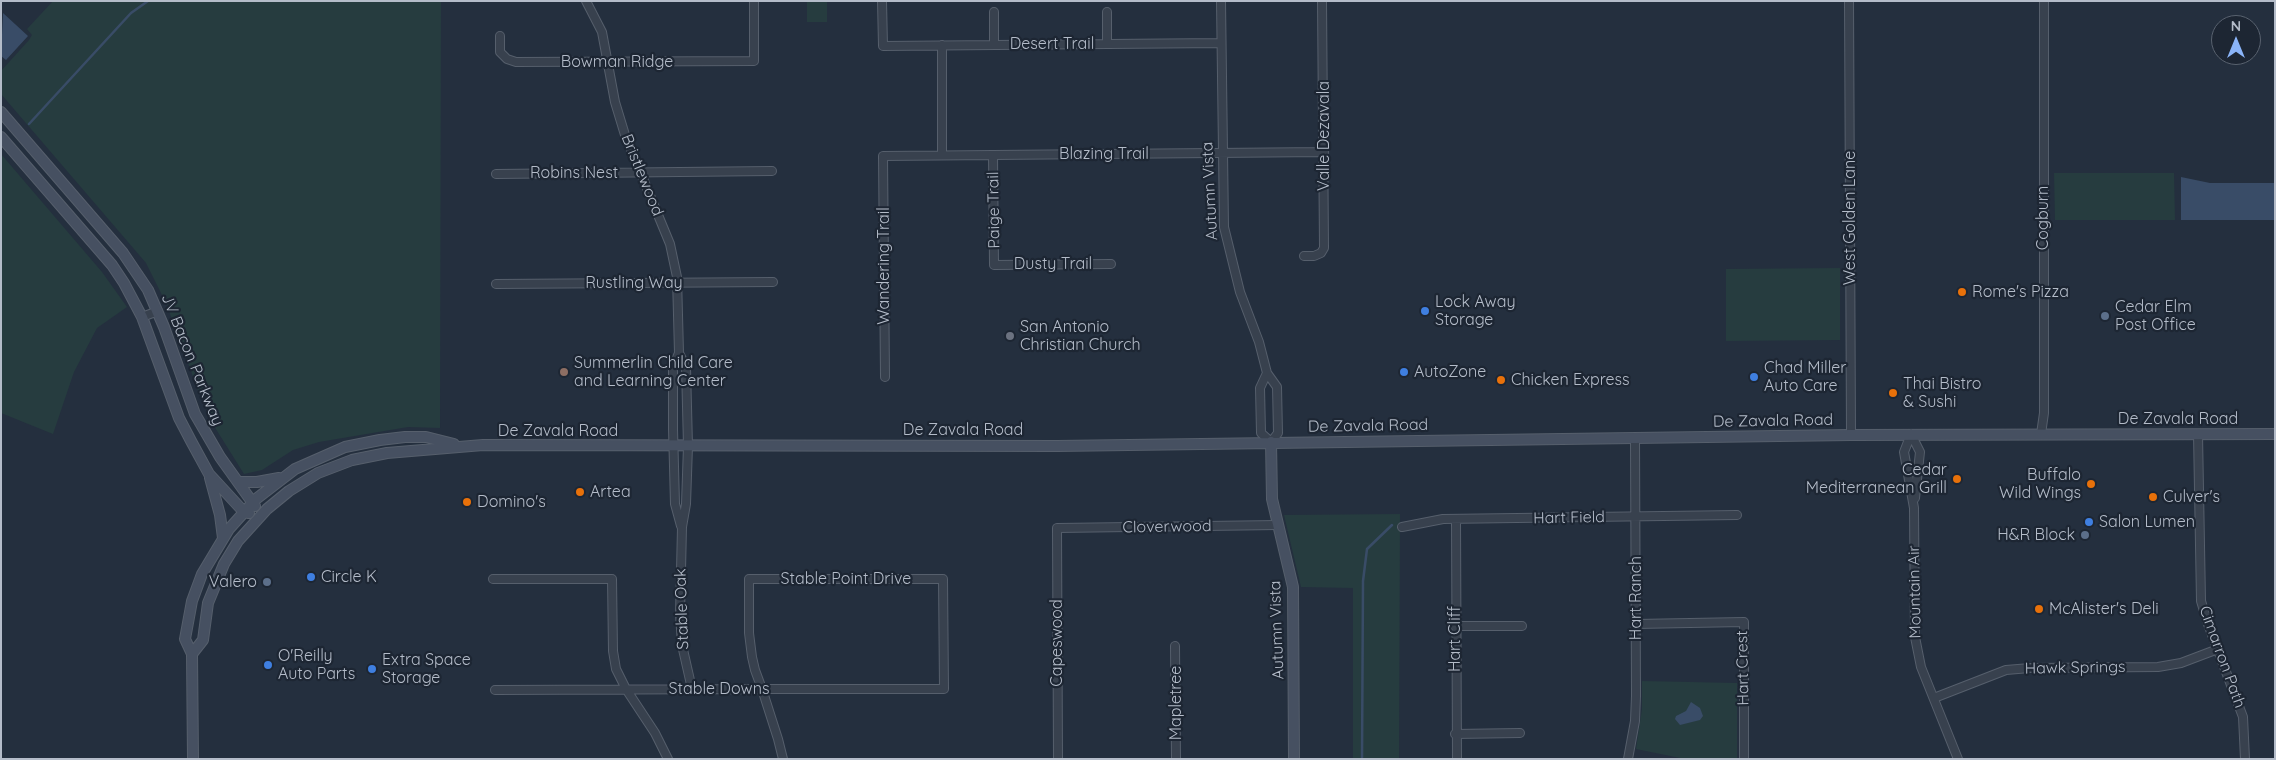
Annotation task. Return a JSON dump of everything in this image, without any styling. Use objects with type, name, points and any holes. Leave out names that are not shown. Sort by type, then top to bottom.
[{"type":"main road","name":"JV Bacon Parkway","points":[[1,112],[123,253],[148,290],[158,311],[195,414],[206,436],[253,502],[260,516]]},
{"type":"main road","name":"JV Bacon Parkway","points":[[1,136],[112,265],[142,316],[179,418],[210,474],[244,512]]},
{"type":"main road","name":"De Zavala Road","points":[[192,654],[203,640],[208,603],[224,564],[238,541],[260,516],[303,482],[335,465],[387,452],[461,446],[1057,446],[1911,434],[2275,434]]},
{"type":"main road","name":"De Zavala Road","points":[[193,759],[192,654],[185,639],[192,601],[202,574],[223,538],[244,512],[253,502],[286,476],[326,455],[363,442],[392,438],[426,437],[461,446]]},
{"type":"main road","name":"Autumn Vista","points":[[1271,442],[1271,490],[1293,588],[1294,759]]},
{"type":"main road","points":[[210,474],[220,515],[223,538]]},
{"type":"main road","points":[[238,482],[254,483],[286,476]]},
{"type":"main road","points":[[244,512],[260,516]]},
{"type":"street","name":"Bristlewood","points":[[586,1],[602,32],[615,102],[625,135],[670,244],[677,282],[679,353],[686,367],[688,446]]},
{"type":"street","name":"Bowman Ridge","points":[[500,36],[500,52],[507,60],[516,62],[754,61],[754,1]]},
{"type":"street","name":"Desert Trail","points":[[882,1],[882,46],[1221,43]]},
{"type":"street","name":"Autumn Vista","points":[[1221,1],[1223,208],[1227,245],[1240,292],[1259,342],[1267,373],[1277,387],[1278,432],[1271,442],[1261,433],[1260,388],[1267,373]]},
{"type":"street","name":"Valle Dezavala","points":[[1304,256],[1314,256],[1321,253],[1324,248],[1322,1]]},
{"type":"street","name":"West Golden Lane","points":[[1849,1],[1851,435]]},
{"type":"street","name":"Cogburn","points":[[2041,434],[2044,413],[2044,1]]},
{"type":"street","points":[[994,12],[994,45]]},
{"type":"street","points":[[1107,12],[1107,44]]},
{"type":"street","points":[[942,45],[942,155]]},
{"type":"street","name":"Blazing Trail","points":[[884,156],[1324,152]]},
{"type":"street","name":"Paige Trail","points":[[994,155],[994,265]]},
{"type":"street","name":"Wandering Trail","points":[[884,156],[885,377]]},
{"type":"street","name":"Robins Nest","points":[[496,174],[772,172]]},
{"type":"street","name":"Dusty Trail","points":[[994,265],[1111,264]]},
{"type":"street","name":"Rustling Way","points":[[496,284],[772,282]]},
{"type":"street","points":[[142,316],[158,311]]},
{"type":"street","name":"Bristlewood","points":[[674,446],[672,366],[679,353]]},
{"type":"street","name":"Mountain Air","points":[[1911,434],[1904,452],[1914,508]]},
{"type":"street","name":"Mountain Air","points":[[1911,434],[1920,452],[1914,508],[1915,637],[1921,666],[1958,759]]},
{"type":"street","name":"Cimarron Path","points":[[2198,434],[2200,593],[2204,612],[2244,717],[2246,759]]},
{"type":"street","name":"Hart Ranch","points":[[1628,759],[1635,721],[1635,437]]},
{"type":"street","name":"Stable Oak","points":[[674,446],[675,504],[682,528]]},
{"type":"street","name":"Stable Oak","points":[[688,446],[686,504],[682,528],[682,645],[692,689]]},
{"type":"street","name":"Hart Field","points":[[1402,527],[1456,519],[1737,515]]},
{"type":"street","name":"Hart Cliff","points":[[1456,519],[1456,759]]},
{"type":"street","name":"Cloverwood","points":[[1057,528],[1278,525]]},
{"type":"street","name":"Capeswood","points":[[1057,528],[1058,759]]},
{"type":"street","points":[[493,580],[612,579],[613,651],[616,669],[668,759]]},
{"type":"street","name":"Stable Point Drive","points":[[762,689],[750,645],[749,579],[944,579],[944,689]]},
{"type":"street","name":"Hart Crest","points":[[1636,624],[1744,622],[1744,759]]},
{"type":"street","points":[[1455,626],[1522,626]]},
{"type":"street","name":"Mapletree","points":[[1175,646],[1176,759]]},
{"type":"street","name":"Hawk Springs","points":[[1934,698],[2006,670],[2030,668],[2158,667],[2181,663],[2218,649]]},
{"type":"street","points":[[762,689],[783,759]]},
{"type":"street","name":"Stable Downs","points":[[495,690],[944,689]]},
{"type":"street","points":[[1456,734],[1520,733]]},
{"type":"green space","points":[[53,1],[441,1],[440,428],[408,427],[319,442],[293,450],[262,470],[244,474],[214,426],[199,393],[166,303],[146,263],[1,94],[1,71],[29,40],[32,35],[27,29]]},
{"type":"green space","points":[[807,1],[827,1],[827,22],[807,22]]},
{"type":"green space","points":[[1,154],[102,272],[127,307],[97,328],[74,372],[53,434],[1,413]]},
{"type":"green space","points":[[2054,173],[2174,173],[2175,220],[2055,220]]},
{"type":"green space","points":[[1840,268],[1840,340],[1726,341],[1726,269]]},
{"type":"green space","points":[[1400,514],[1399,759],[1353,759],[1353,588],[1301,587],[1284,515]]},
{"type":"green space","points":[[1642,681],[1737,683],[1737,759],[1685,759],[1636,749],[1642,709]]},
{"type":"water","points":[[3,13],[28,36],[6,60],[1,56]]},
{"type":"water","points":[[2181,177],[2210,183],[2275,183],[2275,220],[2181,220]]},
{"type":"water","points":[[1691,702],[1700,708],[1703,716],[1700,720],[1680,725],[1675,719],[1676,716],[1686,711]]},
{"type":"waterway","points":[[29,124],[131,13],[148,1]]},
{"type":"waterway","points":[[1362,759],[1363,581],[1367,549],[1392,525]]},
{"type":"place","name":"Rome's Pizza","points":[[1962,292]]},
{"type":"place","name":"Lock Away Storage","points":[[1425,311]]},
{"type":"place","name":"Cedar Elm Post Office","points":[[2105,316]]},
{"type":"place","name":"San Antonio Christian Church","points":[[1010,336]]},
{"type":"place","name":"Summerlin Child Care and Learning Center","points":[[564,372]]},
{"type":"place","name":"AutoZone","points":[[1404,372]]},
{"type":"place","name":"Chad Miller Auto Care","points":[[1754,377]]},
{"type":"place","name":"Chicken Express","points":[[1501,380]]},
{"type":"place","name":"Thai Bistro & Sushi","points":[[1893,393]]},
{"type":"place","name":"Cedar Mediterranean Grill","points":[[1957,479]]},
{"type":"place","name":"Buffalo Wild Wings","points":[[2091,484]]},
{"type":"place","name":"Artea","points":[[580,492]]},
{"type":"place","name":"Culver's","points":[[2153,497]]},
{"type":"place","name":"Domino's","points":[[467,502]]},
{"type":"place","name":"Salon Lumen","points":[[2089,522]]},
{"type":"place","name":"H&R Block","points":[[2085,535]]},
{"type":"place","name":"Circle K","points":[[311,577]]},
{"type":"place","name":"Valero","points":[[267,582]]},
{"type":"place","name":"McAlister's Deli","points":[[2039,609]]},
{"type":"place","name":"O'Reilly Auto Parts","points":[[268,665]]},
{"type":"place","name":"Extra Space Storage","points":[[372,669]]}]
